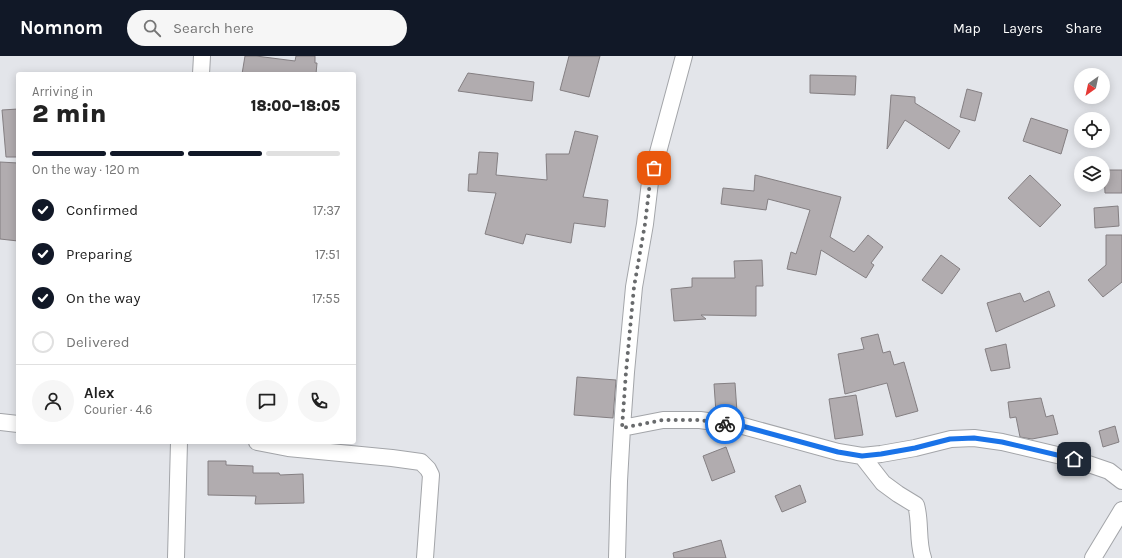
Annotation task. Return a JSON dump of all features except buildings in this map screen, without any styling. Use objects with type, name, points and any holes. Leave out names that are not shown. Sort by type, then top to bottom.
[{"type":"street","points":[[201,72],[202,56]]},
{"type":"street","points":[[616,558],[622,428],[634,287],[645,224],[650,182],[684,56]]},
{"type":"street","points":[[622,428],[663,420],[700,420],[742,426],[838,452],[862,456],[894,452],[950,439],[974,438],[1002,442],[1074,459],[1109,472],[1122,481]]},
{"type":"street","points":[[0,422],[16,424]]},
{"type":"street","points":[[176,558],[179,444]]},
{"type":"street","points":[[267,444],[288,448],[421,462],[428,469],[431,475],[425,558]]},
{"type":"street","points":[[862,456],[883,482],[898,494],[916,505],[919,515],[921,551],[923,558]]},
{"type":"street","points":[[1093,558],[1122,510]]},
{"type":"way so far","points":[[654,168],[650,182],[645,224],[634,287],[622,428],[663,420],[700,420],[725,424]]},
{"type":"route","points":[[725,424],[742,426],[838,452],[862,456],[915,448],[950,439],[974,438],[1002,442],[1074,459]]}]
